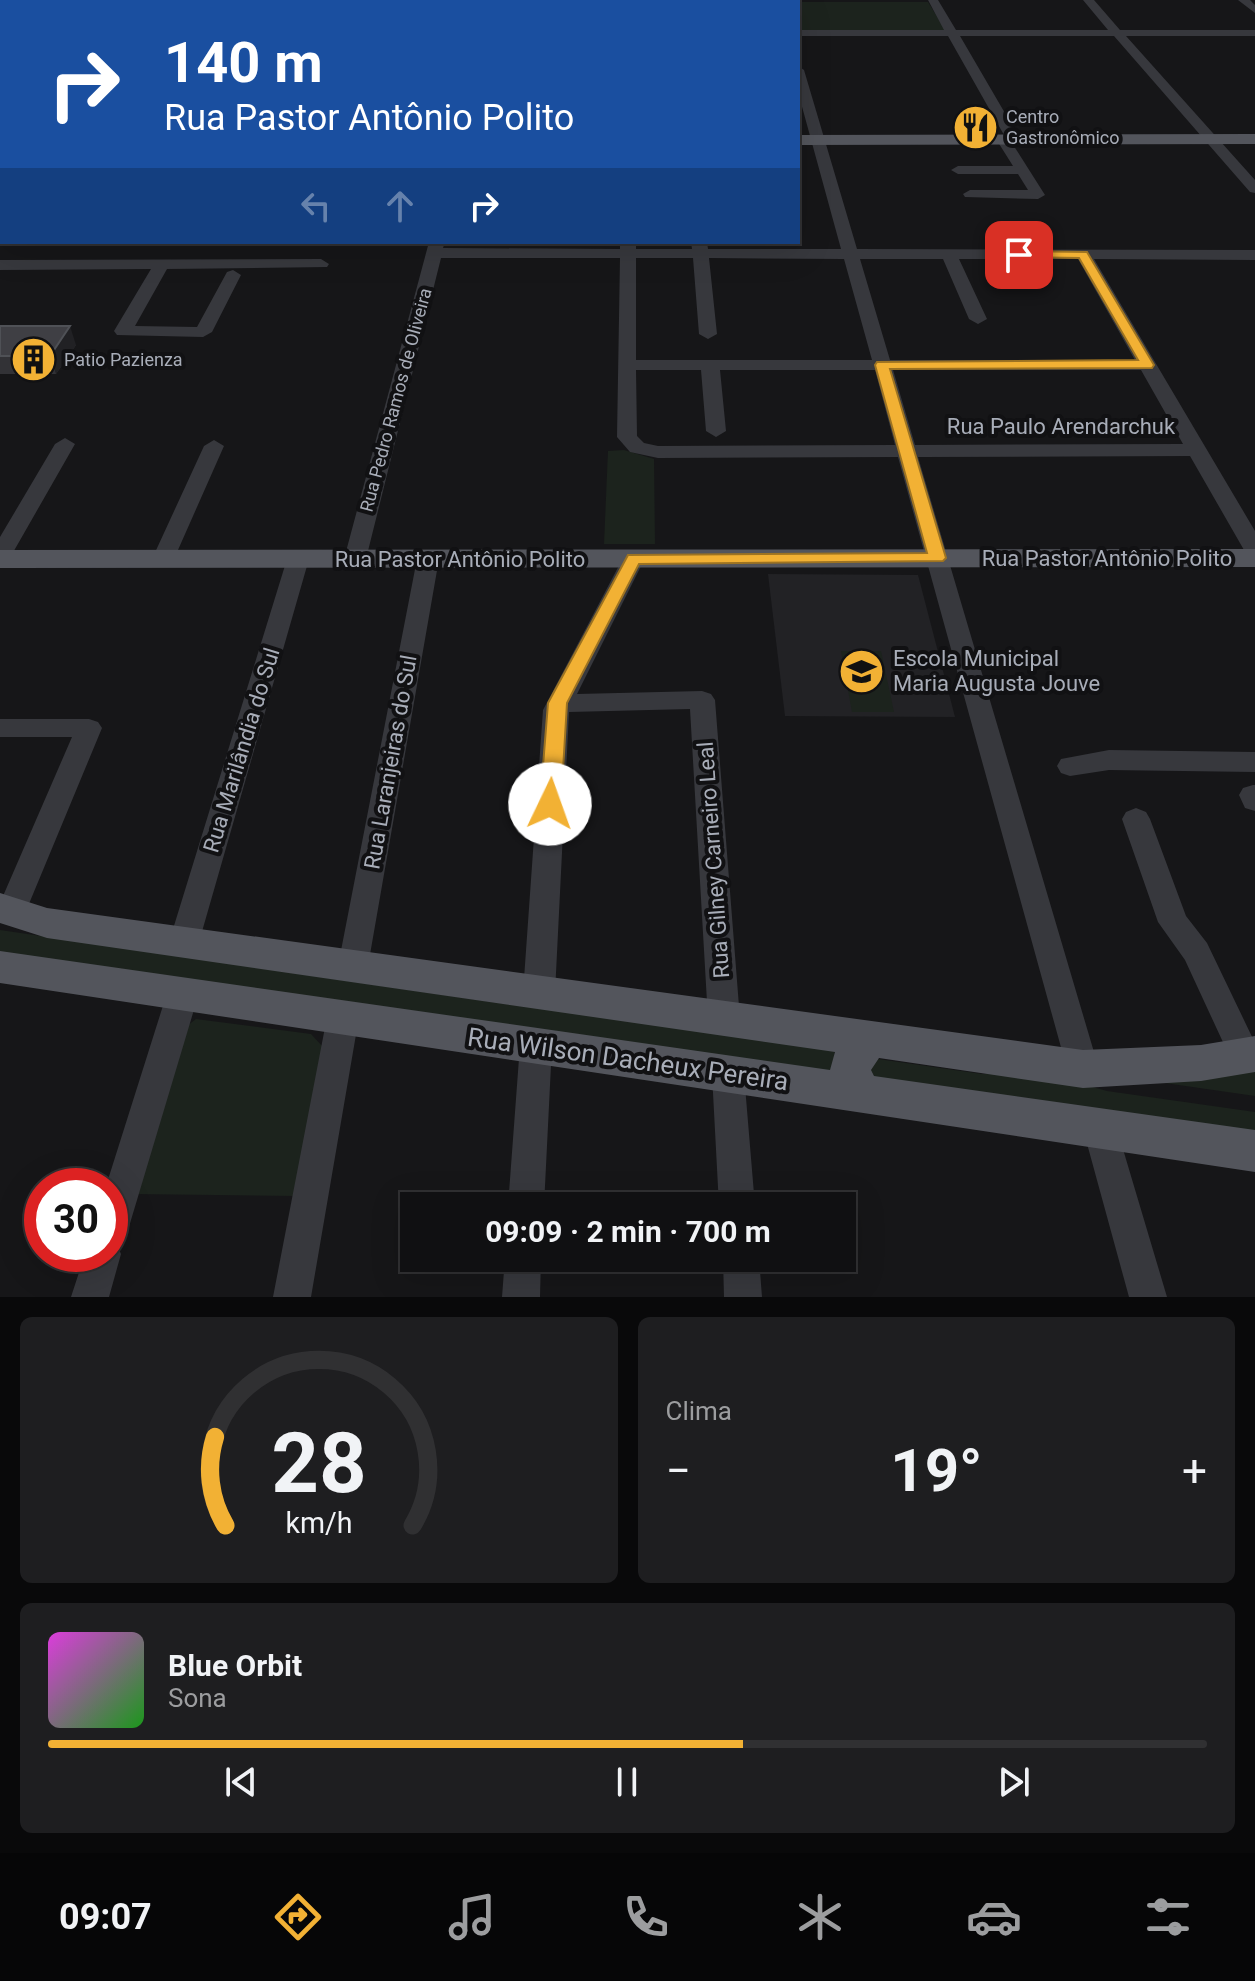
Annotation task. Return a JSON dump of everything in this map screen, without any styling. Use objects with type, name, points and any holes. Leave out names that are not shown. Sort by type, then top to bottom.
[{"type":"main road","points":[[808,139],[1255,139]]},
{"type":"main road","name":"Rua Pastor Antônio Polito","points":[[0,558],[1255,558]]},
{"type":"main road","points":[[5,909],[47,923],[1083,1069],[1186,1065],[1250,1055]]},
{"type":"main road","name":"Rua Wilson Dacheux Pereira","points":[[0,967],[1255,1151]]},
{"type":"main road","points":[[443,1032],[468,1023],[477,1009],[474,992],[458,981]]},
{"type":"main road","points":[[862,1093],[850,1071],[850,1060],[872,1040]]},
{"type":"street","points":[[933,0],[1038,195],[970,194]]},
{"type":"street","points":[[1088,0],[1255,189]]},
{"type":"street","points":[[1243,0],[1255,10]]},
{"type":"street","points":[[800,33],[1255,33]]},
{"type":"street","points":[[800,84],[808,139],[850,254],[1083,1069]]},
{"type":"street","points":[[958,170],[1022,170]]},
{"type":"street","points":[[436,248],[700,248],[949,255],[1255,255]]},
{"type":"street","name":"Rua Pedro Ramos de Oliveira","points":[[355,559],[436,248]]},
{"type":"street","points":[[628,248],[627,365],[1147,365]]},
{"type":"street","points":[[700,248],[708,334]]},
{"type":"street","points":[[949,255],[978,319]]},
{"type":"street","points":[[1083,255],[1255,550]]},
{"type":"street","points":[[0,265],[142,258],[162,264],[321,264]]},
{"type":"street","points":[[162,264],[123,331],[203,332],[233,275]]},
{"type":"street","name":"Rua Paulo Arendarchuk","points":[[627,365],[627,437],[637,448],[658,452],[1197,450]]},
{"type":"street","points":[[710,365],[716,431]]},
{"type":"street","points":[[0,558],[65,444]]},
{"type":"street","points":[[163,559],[214,446]]},
{"type":"street","points":[[539,993],[558,703],[634,558]]},
{"type":"street","name":"Rua Marilândia do Sul","points":[[184,942],[298,559]]},
{"type":"street","name":"Rua Laranjeiras do Sul","points":[[353,966],[428,559]]},
{"type":"street","name":"Rua Gilney Carneiro Leal","points":[[558,703],[702,700],[724,1019]]},
{"type":"street","points":[[0,728],[89,728],[5,909]]},
{"type":"street","points":[[1070,766],[1109,760],[1255,762]]},
{"type":"street","points":[[1136,819],[1173,922],[1196,952],[1250,1055]]},
{"type":"street","points":[[128,1172],[183,993]]},
{"type":"street","points":[[292,1297],[343,1017]]},
{"type":"street","points":[[527,1192],[536,1045]]},
{"type":"street","points":[[728,1074],[736,1192]]},
{"type":"street","points":[[1100,1129],[1148,1297]]},
{"type":"street","points":[[90,1297],[98,1272]]},
{"type":"street","points":[[521,1297],[522,1272]]},
{"type":"street","points":[[742,1272],[743,1297]]},
{"type":"shaded area","points":[[800,2],[928,2],[946,31],[800,31]]},
{"type":"shaded area","points":[[624,450],[654,459],[655,544],[604,544],[608,451]]},
{"type":"shaded area","name":"Escola Municipal Maria Augusta Jouve","points":[[768,574],[918,575],[955,717],[785,716]]},
{"type":"shaded area","points":[[841,651],[881,651],[894,712],[852,712]]},
{"type":"shaded area","points":[[0,930],[477,1000],[835,1048],[833,1075],[0,957]]},
{"type":"shaded area","points":[[196,1019],[311,1034],[323,1047],[296,1196],[130,1194],[179,1032]]},
{"type":"shaded area","points":[[871,1058],[982,1074],[1027,1073],[1107,1091],[1255,1112],[1255,1140],[871,1084]]},
{"type":"shaded area","points":[[1255,1067],[1255,1096],[1144,1080]]},
{"type":"building","points":[[0,326],[70,326],[50,356],[0,356]]},
{"type":"place","name":"Centro Gastronômico","points":[[975,127]]},
{"type":"place","name":"Patio Pazienza","points":[[33,360]]},
{"type":"place","name":"Escola Municipal Maria Augusta Jouve","points":[[862,671]]},
{"type":"route","points":[[550,804],[558,703],[634,558],[937,558],[882,365],[1147,365],[1083,255],[1019,255]]}]
